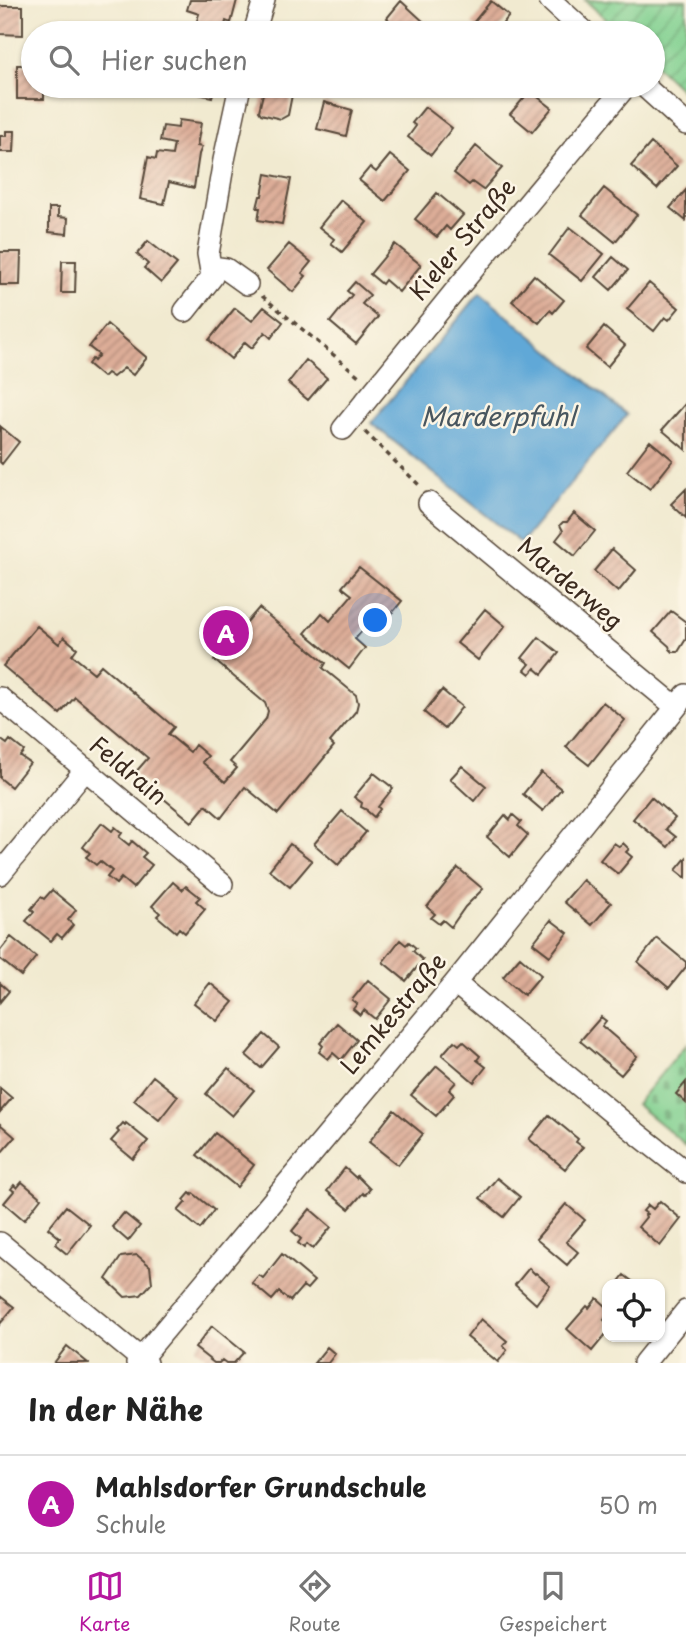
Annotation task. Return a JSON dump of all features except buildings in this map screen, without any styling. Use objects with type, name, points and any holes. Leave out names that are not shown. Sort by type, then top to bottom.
[{"type":"street","points":[[258,21],[264,0]]},
{"type":"street","points":[[550,0],[573,21]]},
{"type":"street","points":[[185,311],[212,277],[208,254],[237,98]]},
{"type":"street","name":"Kieler Straße","points":[[347,424],[616,98]]},
{"type":"street","points":[[657,98],[686,124]]},
{"type":"street","points":[[211,267],[226,269],[247,284]]},
{"type":"street","name":"Marderweg","points":[[429,503],[681,701]]},
{"type":"street","name":"Feldrain","points":[[0,698],[222,884]]},
{"type":"street","name":"Lemkestraße","points":[[141,1362],[455,982],[681,701]]},
{"type":"street","points":[[0,874],[86,769]]},
{"type":"street","points":[[455,982],[686,1171]]},
{"type":"street","points":[[0,1243],[141,1362]]},
{"type":"street","points":[[644,1363],[686,1311]]},
{"type":"path","points":[[247,284],[374,389]]},
{"type":"path","points":[[347,424],[418,482],[429,503]]},
{"type":"green space","points":[[585,0],[686,0],[686,94],[665,74],[665,21],[608,21]]},
{"type":"green space","points":[[686,1044],[686,1145],[636,1104]]},
{"type":"water","name":"Marderpfuhl","points":[[480,293],[627,415],[521,543],[371,423]]},
{"type":"place","name":"Mahlsdorfer Grundschule","points":[[226,633]]}]
